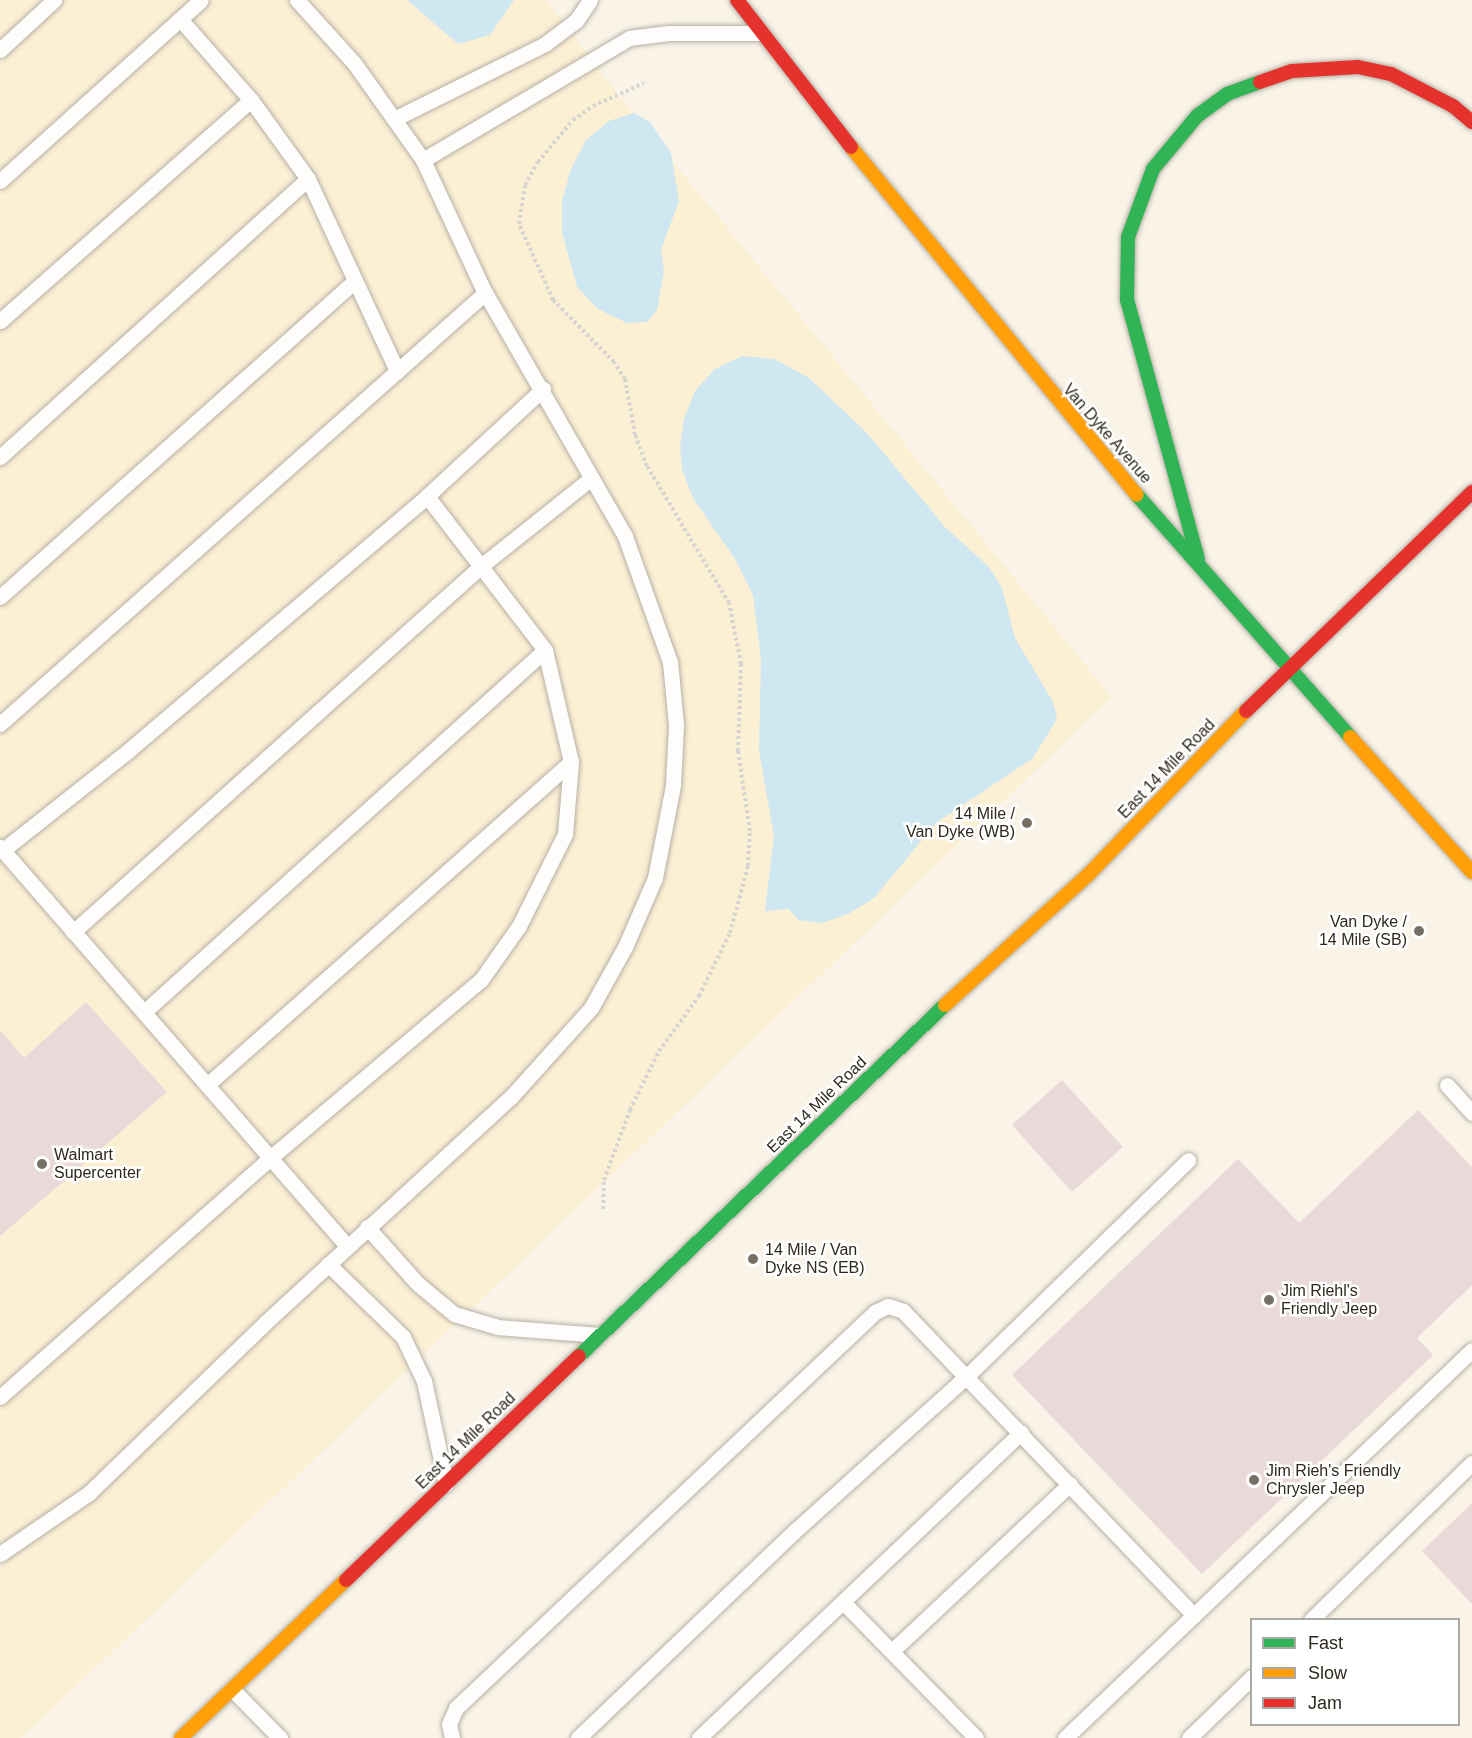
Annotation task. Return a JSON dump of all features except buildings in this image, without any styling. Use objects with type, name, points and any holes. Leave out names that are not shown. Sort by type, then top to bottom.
[{"type":"main road","name":"Van Dyke Avenue","points":[[737,0],[994,326],[1289,670],[1472,871]]},
{"type":"main road","points":[[1201,569],[1127,300],[1128,237],[1153,169],[1197,116],[1227,94],[1292,71],[1325,66],[1358,67],[1391,74],[1453,106],[1472,122]]},
{"type":"main road","name":"East 14 Mile Road","points":[[181,1738],[599,1335],[1087,876],[1289,670],[1472,492]]},
{"type":"lane","points":[[0,50],[54,0]]},
{"type":"lane","points":[[0,181],[201,0]]},
{"type":"lane","points":[[0,1554],[89,1494],[367,1227],[510,1098],[591,1008],[625,947],[655,878],[673,785],[676,726],[670,662],[625,536],[590,479],[543,388],[485,293],[423,160],[354,63],[297,0]]},
{"type":"lane","points":[[394,119],[545,44],[576,21],[590,0]]},
{"type":"lane","points":[[180,19],[251,100],[308,179],[353,282],[397,371]]},
{"type":"lane","points":[[423,160],[629,38],[669,33],[763,33]]},
{"type":"lane","points":[[0,321],[251,100]]},
{"type":"lane","points":[[0,457],[308,179]]},
{"type":"lane","points":[[0,597],[353,282]]},
{"type":"lane","points":[[0,724],[485,293]]},
{"type":"lane","points":[[347,1246],[1,848],[129,750],[427,496],[543,388]]},
{"type":"lane","points":[[73,932],[481,566],[590,479]]},
{"type":"lane","points":[[0,1397],[270,1158],[481,980],[519,926],[565,834],[571,762],[545,650],[427,496]]},
{"type":"lane","points":[[144,1012],[545,650]]},
{"type":"lane","points":[[207,1085],[571,762]]},
{"type":"lane","points":[[1447,1085],[1472,1113]]},
{"type":"lane","points":[[578,1738],[798,1528],[967,1376],[1188,1161]]},
{"type":"lane","points":[[367,1227],[418,1284],[454,1314],[498,1327],[599,1335]]},
{"type":"lane","points":[[328,1264],[403,1336],[424,1381],[446,1484]]},
{"type":"lane","points":[[452,1738],[449,1724],[456,1708],[875,1312],[888,1306],[903,1311],[1194,1615]]},
{"type":"lane","points":[[1065,1738],[1472,1350]]},
{"type":"lane","points":[[699,1738],[1021,1432]]},
{"type":"lane","points":[[1313,1618],[1472,1463]]},
{"type":"lane","points":[[892,1651],[1070,1484]]},
{"type":"lane","points":[[843,1602],[976,1738]]},
{"type":"lane","points":[[1189,1738],[1250,1678]]},
{"type":"lane","points":[[232,1689],[280,1738]]},
{"type":"shaded area","points":[[0,0],[547,0],[616,92],[1112,697],[22,1738],[0,1738]]},
{"type":"water","points":[[407,0],[514,0],[490,35],[458,44]]},
{"type":"water","points":[[634,113],[650,122],[671,153],[679,201],[661,250],[664,271],[657,310],[647,322],[627,323],[598,309],[577,287],[562,232],[562,201],[571,169],[586,140],[609,121]]},
{"type":"water","points":[[742,356],[774,359],[809,378],[867,433],[945,527],[989,567],[1002,588],[1015,638],[1053,702],[1057,719],[1033,758],[936,823],[874,898],[848,914],[822,923],[798,920],[789,909],[765,911],[774,836],[759,751],[761,658],[753,595],[735,559],[693,498],[682,469],[680,447],[684,419],[695,391],[715,369]]},
{"type":"traffic: fast","points":[[1198,559],[1127,300],[1128,237],[1153,169],[1197,116],[1227,94],[1260,82]]},
{"type":"traffic: fast","points":[[1137,495],[1350,737]]},
{"type":"traffic: fast","points":[[579,1356],[945,1005]]},
{"type":"traffic: slow","points":[[851,147],[1137,495]]},
{"type":"traffic: slow","points":[[945,1005],[1087,876],[1246,711]]},
{"type":"traffic: slow","points":[[1350,737],[1472,872]]},
{"type":"traffic: slow","points":[[181,1738],[346,1580]]},
{"type":"traffic: jam","points":[[737,0],[851,147]]},
{"type":"traffic: jam","points":[[1260,82],[1292,71],[1358,67],[1391,74],[1453,106],[1472,122]]},
{"type":"traffic: jam","points":[[1246,711],[1472,492]]},
{"type":"traffic: jam","points":[[346,1580],[579,1356]]},
{"type":"place","name":"14 Mile / Van Dyke (WB)","points":[[1027,823]]},
{"type":"place","name":"Van Dyke / 14 Mile (SB)","points":[[1419,931]]},
{"type":"place","name":"Walmart Supercenter","points":[[42,1164]]},
{"type":"place","name":"14 Mile / Van Dyke NS (EB)","points":[[753,1259]]},
{"type":"place","name":"Jim Riehl's Friendly Jeep","points":[[1269,1300]]},
{"type":"place","name":"Jim Rieh's Friendly Chrysler Jeep","points":[[1254,1480]]}]
